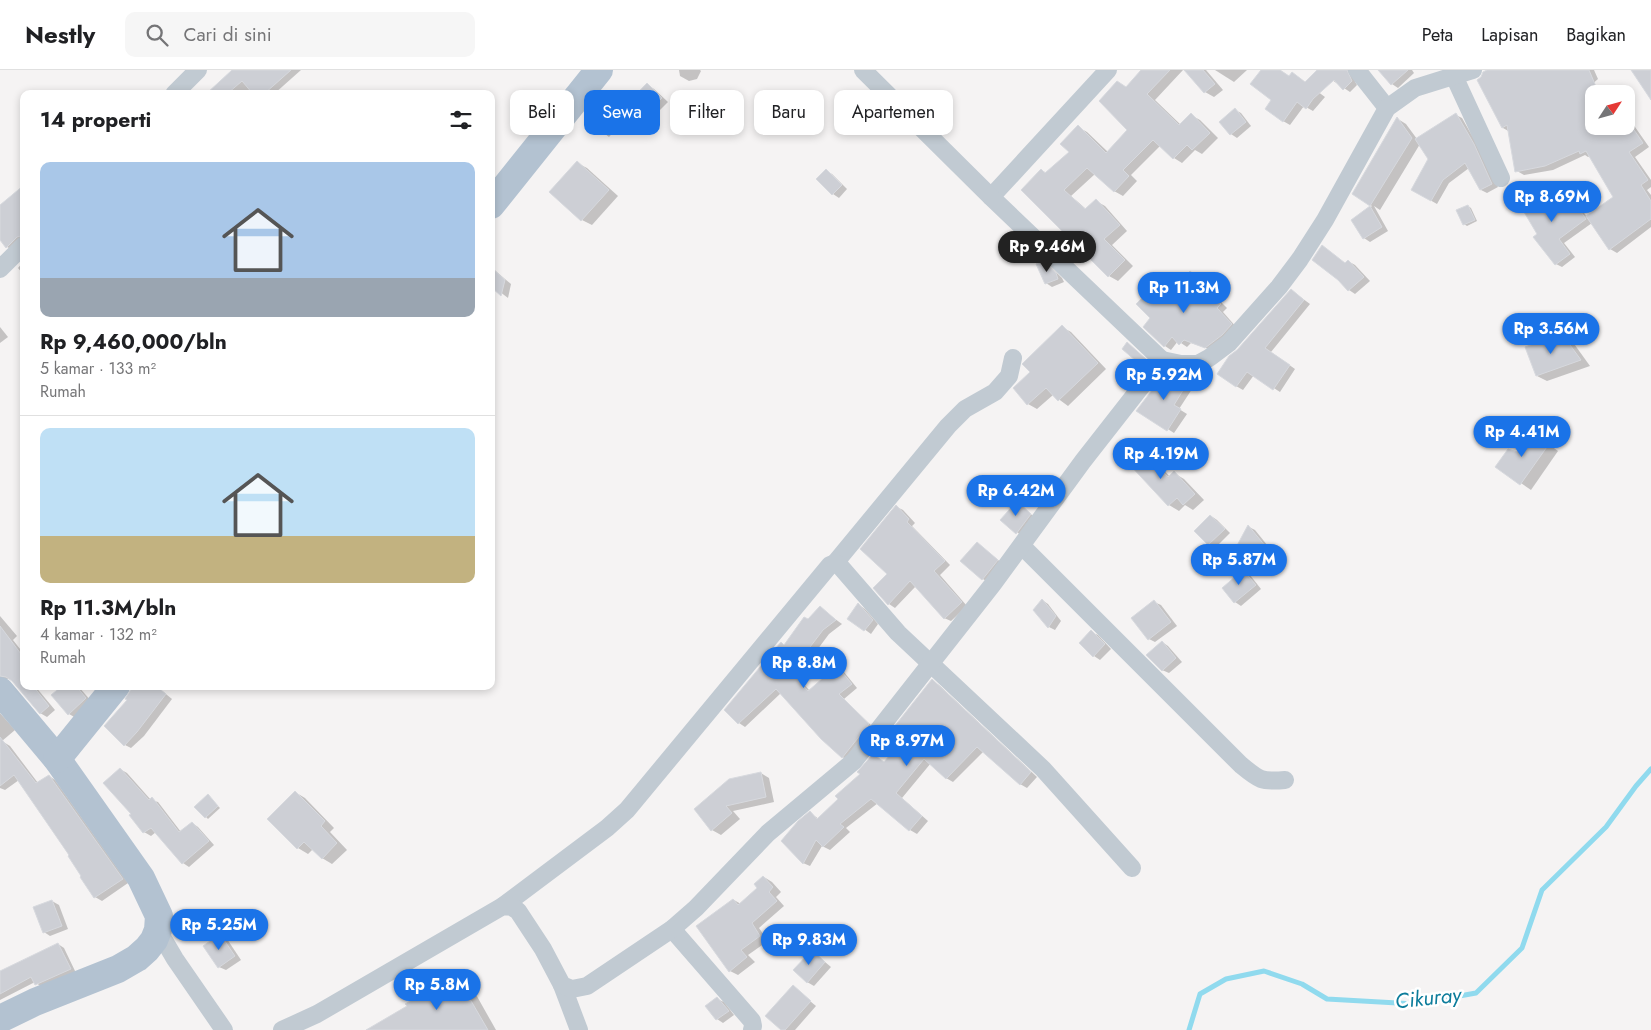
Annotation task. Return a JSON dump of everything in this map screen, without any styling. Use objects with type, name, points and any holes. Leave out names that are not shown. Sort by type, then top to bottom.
[{"type":"main road","points":[[495,200],[599,70]]},
{"type":"main road","points":[[57,759],[113,690]]},
{"type":"main road","points":[[0,691],[57,759],[141,878],[159,916],[158,930],[147,950],[118,969],[35,1002],[0,1019]]},
{"type":"street","points":[[178,90],[198,70]]},
{"type":"street","points":[[863,70],[1162,360],[1181,364],[1198,364],[1210,358],[1229,343],[1279,287],[1325,220],[1387,108],[1415,88],[1473,70]]},
{"type":"street","points":[[991,196],[1108,70]]},
{"type":"street","points":[[1357,70],[1387,108]]},
{"type":"street","points":[[1454,76],[1501,178]]},
{"type":"street","points":[[0,269],[20,249]]},
{"type":"street","points":[[282,1030],[317,1014],[503,906],[607,828],[627,810],[948,426],[965,409],[995,392],[1009,376],[1013,358]]},
{"type":"street","points":[[562,985],[572,989],[587,986],[672,929],[696,908],[768,833],[854,762],[932,664],[1022,546],[1083,461],[1162,360]]},
{"type":"street","points":[[1022,546],[1241,766],[1256,778],[1266,781],[1286,780]]},
{"type":"street","points":[[835,563],[839,565],[898,633],[1048,774],[1132,868]]},
{"type":"street","points":[[503,906],[512,907],[518,911],[543,949],[562,985],[579,1030]]},
{"type":"street","points":[[672,929],[752,1021],[752,1030]]},
{"type":"street","points":[[158,930],[224,1030]]},
{"type":"building","points":[[232,70],[291,70],[268,90],[250,90],[242,81],[232,90],[210,90]]},
{"type":"building","points":[[1141,70],[1170,70],[1147,94],[1179,125],[1191,113],[1210,133],[1192,150],[1187,145],[1173,159],[1153,140],[1123,170],[1129,176],[1114,192],[1087,168],[1064,190],[1085,209],[1096,199],[1120,225],[1104,239],[1125,260],[1108,277],[1021,190],[1041,169],[1045,173],[1069,152],[1060,144],[1078,125],[1106,153],[1127,130],[1099,101],[1117,81],[1126,87]]},
{"type":"building","points":[[1184,70],[1203,70],[1215,84],[1204,93]]},
{"type":"building","points":[[1261,70],[1280,70],[1289,76],[1292,72],[1305,82],[1317,70],[1347,70],[1352,81],[1343,90],[1334,80],[1313,99],[1306,109],[1297,102],[1283,122],[1265,109],[1271,100],[1250,84]]},
{"type":"building","points":[[1378,70],[1408,70],[1391,85]]},
{"type":"building","points":[[1487,70],[1589,70],[1595,85],[1585,85],[1585,135],[1635,135],[1635,131],[1643,143],[1629,152],[1648,180],[1641,185],[1651,201],[1651,219],[1609,250],[1586,216],[1613,197],[1586,151],[1580,154],[1579,151],[1545,166],[1515,172],[1507,125],[1502,128],[1477,80]]},
{"type":"building","points":[[1631,70],[1651,70],[1651,100]]},
{"type":"building","points":[[647,83],[654,90],[640,90]]},
{"type":"building","points":[[1235,108],[1246,122],[1230,135],[1219,122]]},
{"type":"building","points":[[1456,113],[1474,144],[1492,184],[1480,190],[1465,163],[1443,180],[1431,201],[1411,190],[1428,159],[1415,139]]},
{"type":"building","points":[[1397,117],[1412,138],[1370,206],[1352,194]]},
{"type":"building","points":[[577,161],[609,190],[581,221],[549,192]]},
{"type":"building","points":[[826,169],[842,185],[832,195],[816,179]]},
{"type":"building","points":[[1553,187],[1565,207],[1573,201],[1586,219],[1559,239],[1570,254],[1555,265],[1533,237],[1537,234],[1521,207]]},
{"type":"building","points":[[20,188],[20,236],[6,248],[0,240],[0,205]]},
{"type":"building","points":[[1468,205],[1475,220],[1463,225],[1456,210]]},
{"type":"building","points":[[1370,206],[1382,227],[1363,239],[1351,220]]},
{"type":"building","points":[[1322,245],[1345,263],[1348,260],[1364,277],[1348,291],[1338,280],[1312,260]]},
{"type":"building","points":[[1043,261],[1056,273],[1058,279],[1045,284],[1036,264]]},
{"type":"building","points":[[495,271],[505,280],[501,296],[495,291]]},
{"type":"building","points":[[1190,271],[1206,285],[1204,287],[1221,304],[1217,308],[1232,324],[1222,335],[1205,348],[1184,340],[1179,345],[1172,337],[1164,347],[1143,327],[1150,318],[1136,304],[1156,284],[1168,296]]},
{"type":"building","points":[[1291,289],[1304,300],[1265,348],[1290,365],[1273,390],[1247,372],[1236,387],[1217,374],[1229,356],[1237,350]]},
{"type":"building","points":[[1062,325],[1098,363],[1058,401],[1046,388],[1027,405],[1013,388],[1030,372],[1022,364]]},
{"type":"building","points":[[1562,334],[1581,360],[1536,376],[1525,347]]},
{"type":"building","points":[[1127,342],[1148,361],[1143,367],[1122,349]]},
{"type":"building","points":[[1166,372],[1176,374],[1188,382],[1174,405],[1181,409],[1167,431],[1136,411]]},
{"type":"building","points":[[1531,431],[1549,444],[1520,485],[1495,467],[1508,449],[1517,452]]},
{"type":"building","points":[[1142,450],[1168,477],[1174,471],[1195,494],[1183,505],[1177,498],[1168,506],[1128,463]]},
{"type":"building","points":[[1017,501],[1031,514],[1016,534],[1000,520]]},
{"type":"building","points":[[896,505],[909,519],[907,522],[945,561],[934,571],[962,602],[944,619],[910,581],[888,605],[873,588],[887,574],[860,549]]},
{"type":"building","points":[[1210,515],[1225,529],[1208,545],[1194,531]]},
{"type":"building","points":[[1248,525],[1266,547],[1247,568],[1233,553]]},
{"type":"building","points":[[977,542],[998,560],[982,580],[960,561]]},
{"type":"building","points":[[1243,570],[1256,585],[1234,603],[1222,588]]},
{"type":"building","points":[[1042,599],[1056,616],[1048,628],[1033,610]]},
{"type":"building","points":[[1154,600],[1171,622],[1148,640],[1131,618]]},
{"type":"building","points":[[858,603],[873,620],[864,631],[847,619]]},
{"type":"building","points":[[820,606],[836,620],[823,630],[791,672],[808,691],[837,666],[852,684],[839,694],[869,724],[842,758],[821,739],[776,689],[738,724],[724,710],[781,642],[784,645],[804,617],[808,619]]},
{"type":"building","points":[[0,626],[20,653],[20,690],[36,690],[49,706],[40,714],[12,681],[0,676]]},
{"type":"building","points":[[1091,630],[1105,644],[1093,657],[1079,643]]},
{"type":"building","points":[[1162,641],[1176,658],[1162,671],[1146,655]]},
{"type":"building","points":[[932,679],[1031,772],[1020,785],[977,747],[946,779],[924,759],[896,793],[922,816],[909,831],[871,799],[840,824],[844,827],[823,847],[816,840],[803,864],[781,841],[798,821],[810,811],[817,819],[838,799],[835,796],[860,774],[857,772],[873,754],[884,762],[901,742],[890,732]]},
{"type":"building","points":[[57,690],[79,690],[86,698],[68,715],[51,695]]},
{"type":"building","points":[[131,690],[161,690],[166,694],[124,746],[104,726],[127,700],[125,699]]},
{"type":"building","points":[[0,737],[36,783],[49,775],[123,879],[94,898],[80,877],[69,855],[14,775],[0,786]]},
{"type":"building","points":[[120,768],[149,800],[152,797],[179,832],[192,822],[209,841],[182,864],[151,828],[143,833],[129,815],[131,814],[103,783]]},
{"type":"building","points":[[761,772],[766,797],[726,806],[732,813],[711,831],[694,809],[729,779]]},
{"type":"building","points":[[295,791],[325,821],[321,826],[337,843],[322,859],[304,842],[297,849],[267,819]]},
{"type":"building","points":[[208,794],[218,806],[205,818],[194,807]]},
{"type":"building","points":[[763,876],[773,887],[769,892],[777,901],[752,923],[760,936],[741,950],[747,957],[729,972],[696,926],[733,899],[738,905],[757,888],[754,884]]},
{"type":"building","points":[[52,900],[62,926],[43,933],[33,907]]},
{"type":"building","points":[[220,934],[235,956],[218,968],[203,946]]},
{"type":"building","points":[[58,943],[71,969],[35,985],[31,977],[0,994],[0,971]]},
{"type":"building","points":[[812,950],[825,962],[807,983],[793,970]]},
{"type":"building","points":[[456,975],[488,1030],[366,1030],[407,1006],[405,1004]]},
{"type":"building","points":[[793,985],[811,1001],[785,1030],[781,1030],[765,1016]]},
{"type":"building","points":[[717,997],[729,1011],[716,1020],[705,1006]]},
{"type":"waterway","name":"Cikuray","points":[[1189,1030],[1200,994],[1226,979],[1264,971],[1302,984],[1327,999],[1415,1004],[1476,993],[1522,948],[1542,890],[1606,827],[1651,769]]}]
